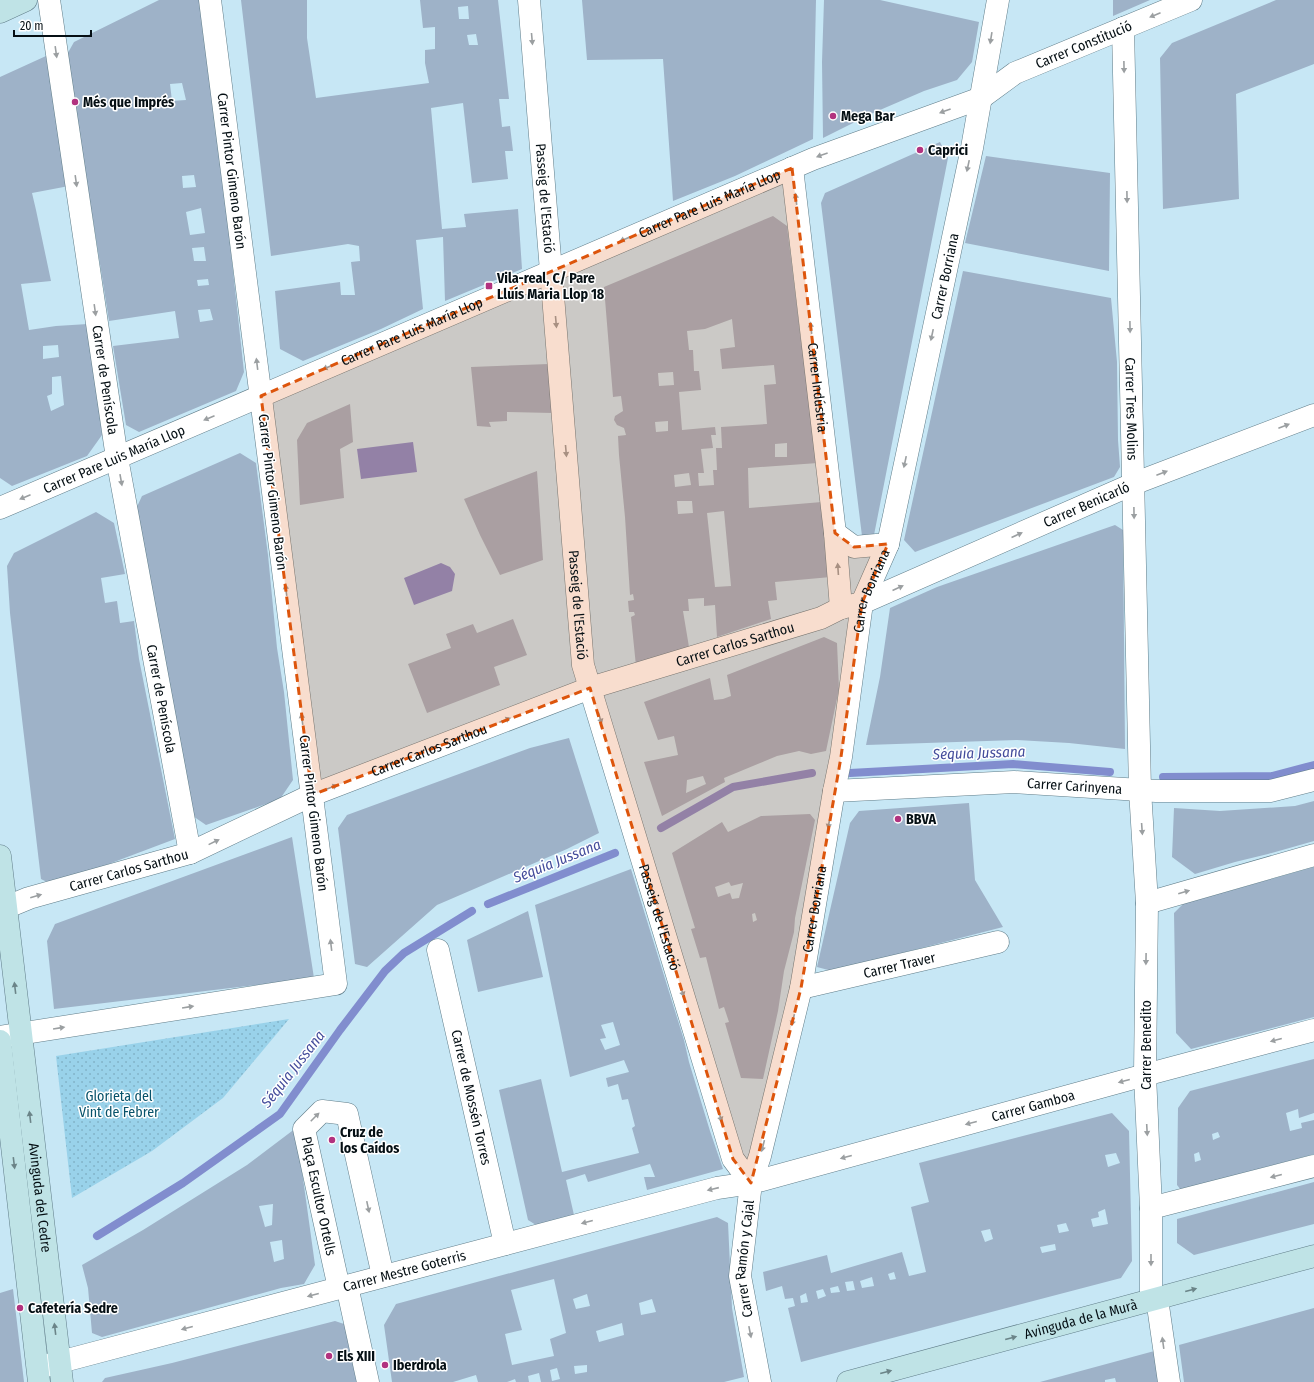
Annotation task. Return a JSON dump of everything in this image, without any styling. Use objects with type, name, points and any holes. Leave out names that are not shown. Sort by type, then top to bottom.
[{"type":"street","points":[[0,12],[26,0]]},
{"type":"street","name":"Carrer de Peníscola","points":[[49,0],[117,458],[190,853]]},
{"type":"street","name":"Carrer Pintor Gimeno Barón","points":[[10,1035],[336,984],[210,0]]},
{"type":"street","name":"Passeig de l'Estació","points":[[529,0],[584,665],[733,1159],[751,1183]]},
{"type":"street","name":"Carrer Borriana","points":[[751,1183],[760,1156],[801,988],[841,757],[862,604],[888,544],[971,156],[998,0]]},
{"type":"street","name":"Carrer Constitució","points":[[981,98],[1015,73],[1191,0]]},
{"type":"street","name":"Carrer Tres Molins","points":[[1124,28],[1140,790]]},
{"type":"street","name":"Carrer Pare Luis María Llop","points":[[0,508],[551,270],[813,159],[981,98]]},
{"type":"street","name":"Carrer Indústria","points":[[792,168],[835,533],[841,608]]},
{"type":"street","name":"Carrer Benicarló","points":[[862,604],[1133,484],[1314,415]]},
{"type":"street","points":[[835,533],[854,547],[888,544]]},
{"type":"street","name":"Carrer Carlos Sarthou","points":[[3,908],[29,898],[190,853],[312,795],[590,688],[821,618],[841,608],[862,604]]},
{"type":"street","name":"Carrer Carinyena","points":[[834,791],[1014,782],[1140,790],[1270,791],[1314,780]]},
{"type":"street","name":"Carrer Benedito","points":[[1140,790],[1147,903],[1145,1075],[1154,1300],[1169,1382]]},
{"type":"street","points":[[1147,903],[1314,855]]},
{"type":"street","name":"Avinguda del Cedre","points":[[0,856],[10,1035],[60,1372],[38,1375],[0,1041]]},
{"type":"street","name":"Carrer Traver","points":[[801,988],[998,942]]},
{"type":"street","name":"Carrer de Mossén Torres","points":[[438,950],[505,1244]]},
{"type":"street","name":"Carrer Gamboa","points":[[751,1183],[1314,1030]]},
{"type":"street","name":"Plaça Escultor Ortells","points":[[343,1287],[304,1129],[322,1111],[348,1114],[383,1276]]},
{"type":"street","points":[[1151,1208],[1314,1166]]},
{"type":"street","name":"Carrer Mestre Goterris","points":[[60,1372],[383,1276],[717,1188],[751,1183]]},
{"type":"street","name":"Carrer Ramón y Cajal","points":[[751,1183],[740,1276],[760,1382]]},
{"type":"street","name":"Avinguda de la Murà","points":[[848,1382],[1314,1256]]},
{"type":"street","points":[[343,1287],[368,1382]]},
{"type":"highlighted area","points":[[792,168],[835,533],[854,547],[888,544],[862,603],[841,757],[801,988],[751,1183],[733,1159],[590,688],[312,795],[261,396]]},
{"type":"green space","name":"Glorieta del Vint de Febrer","points":[[289,1019],[223,1098],[152,1151],[72,1198],[56,1056]]},
{"type":"water","points":[[413,442],[417,472],[361,479],[357,449]]},
{"type":"water","points":[[441,563],[450,567],[455,574],[452,591],[414,605],[404,578]]},
{"type":"building","points":[[159,0],[200,0],[221,160],[244,372],[236,391],[139,432],[126,425],[113,346],[179,338],[175,311],[109,321],[65,58],[74,42]],"holes":[[[182,83],[186,100],[172,101],[170,84]],[[194,175],[196,187],[183,188],[182,176]],[[201,208],[205,233],[190,235],[186,212]],[[204,247],[206,261],[194,261],[192,248]],[[208,279],[209,285],[198,286],[197,280]],[[210,309],[213,320],[200,322],[198,310]]]},
{"type":"building","points":[[241,0],[307,0],[307,38],[316,98],[429,83],[425,63],[425,50],[435,49],[435,27],[423,28],[420,0],[498,0],[509,99],[499,99],[502,127],[510,126],[513,151],[505,151],[508,179],[472,183],[463,103],[431,108],[442,229],[466,227],[464,214],[518,209],[522,269],[445,301],[443,237],[416,240],[423,309],[381,329],[303,361],[280,349],[275,291],[340,282],[341,295],[355,295],[351,262],[360,261],[359,246],[348,244],[271,256]],"holes":[[[468,6],[469,19],[459,19],[458,7]],[[476,34],[478,45],[469,45],[467,35]]]},
{"type":"building","points":[[582,0],[816,0],[813,139],[735,176],[673,201],[663,59],[587,60]]},
{"type":"building","points":[[824,0],[880,0],[979,22],[972,62],[957,80],[924,91],[873,113],[823,138],[822,62]]},
{"type":"building","points":[[1113,0],[1150,0],[1113,16]]},
{"type":"building","points":[[1276,0],[1314,0],[1314,64],[1236,94],[1239,199],[1163,209],[1160,58],[1172,43]]},
{"type":"building","points":[[46,56],[69,186],[32,193],[51,281],[21,284],[29,330],[56,326],[88,324],[102,435],[87,456],[12,486],[0,478],[0,77]],"holes":[[[58,345],[59,357],[43,359],[43,346]],[[61,376],[64,405],[51,411],[47,396],[52,394],[52,377]]]},
{"type":"building","points":[[940,142],[948,158],[874,535],[862,536],[821,203],[825,193]]},
{"type":"building","points":[[986,156],[1110,173],[1109,271],[965,243]]},
{"type":"building","points":[[773,216],[787,226],[818,463],[748,468],[749,508],[822,502],[831,577],[775,582],[777,600],[768,601],[771,619],[717,637],[715,605],[704,606],[704,598],[688,599],[689,611],[683,611],[689,647],[636,666],[631,617],[635,615],[634,612],[629,612],[628,601],[634,600],[633,594],[630,595],[618,436],[626,435],[624,428],[617,425],[614,420],[615,416],[623,411],[621,396],[613,397],[604,287]],"holes":[[[732,319],[735,347],[720,349],[722,369],[774,365],[776,384],[764,385],[767,424],[721,427],[722,448],[716,448],[717,470],[713,470],[714,485],[699,486],[698,473],[704,473],[701,449],[713,448],[711,435],[716,435],[715,427],[682,430],[679,392],[701,390],[699,371],[694,371],[693,350],[689,350],[687,331],[705,329]],[[673,372],[674,385],[659,386],[658,373]],[[668,421],[668,431],[656,432],[655,422]],[[787,443],[787,457],[775,457],[775,444]],[[689,473],[691,485],[675,487],[674,475]],[[677,501],[692,501],[693,513],[678,514]],[[724,511],[731,586],[715,587],[707,513]]]},
{"type":"building","points":[[963,271],[1111,298],[1117,362],[1118,440],[1120,467],[1114,477],[915,552],[904,540]]},
{"type":"building","points":[[549,364],[553,413],[507,412],[507,421],[489,422],[491,427],[477,426],[471,367]]},
{"type":"building","points":[[350,404],[353,442],[340,449],[344,498],[300,505],[297,440],[307,423]]},
{"type":"building","points":[[240,453],[256,463],[268,555],[277,648],[284,692],[293,780],[280,799],[206,825],[190,814],[134,513],[142,496]]},
{"type":"building","points":[[537,471],[543,560],[500,575],[464,499]]},
{"type":"building","points":[[96,512],[114,523],[125,574],[101,578],[105,603],[117,601],[120,623],[134,621],[139,659],[175,839],[53,885],[41,879],[10,613],[7,566],[14,553]]},
{"type":"building","points":[[1115,525],[1123,530],[1125,749],[1069,743],[1017,740],[866,745],[880,677],[890,608],[937,587]]},
{"type":"building","points":[[513,619],[527,655],[494,667],[500,685],[427,713],[408,664],[451,648],[446,634],[473,624],[477,633]]},
{"type":"building","points":[[824,637],[837,643],[839,689],[826,751],[811,754],[799,751],[777,756],[724,778],[725,782],[662,816],[644,762],[678,755],[674,736],[658,740],[644,702],[710,678],[714,700],[723,699],[731,696],[727,675]],"holes":[[[703,776],[706,784],[686,793],[687,780]]]},
{"type":"building","points":[[569,738],[599,833],[567,849],[437,905],[367,967],[355,964],[338,828],[347,815],[530,748]]},
{"type":"building","points":[[1314,801],[1314,841],[1195,874],[1172,857],[1174,808],[1220,811],[1295,806]]},
{"type":"building","points":[[969,803],[975,880],[1003,927],[832,971],[817,967],[850,823],[859,811]]},
{"type":"building","points":[[810,814],[815,820],[795,918],[794,932],[784,971],[778,1011],[763,1079],[741,1078],[725,1023],[729,1022],[724,1007],[719,1009],[706,957],[700,958],[691,929],[695,928],[672,853],[722,822],[728,832],[761,816]],"holes":[[[729,882],[731,886],[743,883],[739,898],[732,899],[730,893],[718,897],[715,887]],[[755,913],[757,920],[753,922],[752,914]]]},
{"type":"building","points":[[292,837],[314,978],[54,1009],[47,941],[55,924]]},
{"type":"building","points":[[1314,867],[1314,1017],[1191,1049],[1176,1033],[1174,913],[1183,904]]},
{"type":"building","points":[[631,869],[684,1040],[689,1062],[710,1131],[723,1169],[647,1190],[644,1177],[655,1177],[650,1164],[588,1182],[585,1174],[566,1180],[574,1215],[536,1225],[528,1220],[499,1090],[541,1079],[562,1172],[639,1153],[632,1128],[635,1126],[628,1099],[622,1100],[618,1084],[608,1087],[606,1078],[629,1072],[624,1060],[570,1077],[535,905]],"holes":[[[613,1022],[620,1045],[605,1050],[600,1039],[606,1038],[601,1025]]]},
{"type":"building","points":[[528,911],[543,977],[478,992],[467,940]]},
{"type":"building","points":[[1314,1059],[1314,1113],[1299,1118],[1298,1109],[1286,1113],[1290,1131],[1302,1128],[1301,1123],[1314,1120],[1314,1154],[1181,1190],[1177,1185],[1178,1108],[1190,1091]],"holes":[[[1218,1132],[1220,1137],[1213,1140],[1212,1134]],[[1199,1152],[1201,1160],[1195,1162],[1194,1154]]]},
{"type":"building","points":[[1112,1113],[1129,1131],[1132,1261],[1121,1278],[801,1362],[788,1308],[795,1306],[793,1298],[785,1299],[782,1286],[766,1291],[763,1272],[827,1255],[831,1273],[902,1252],[909,1276],[926,1272],[911,1207],[929,1202],[919,1163]],"holes":[[[1116,1153],[1120,1163],[1108,1167],[1105,1155]],[[1105,1209],[1108,1224],[1093,1227],[1091,1219],[1099,1217],[1098,1212]],[[1066,1223],[1069,1231],[1059,1233],[1057,1225]],[[990,1229],[993,1239],[985,1242],[981,1231]],[[1055,1244],[1056,1250],[1042,1253],[1040,1247]],[[894,1272],[896,1279],[890,1280],[888,1274]],[[872,1277],[874,1286],[862,1288],[860,1281]],[[853,1281],[855,1290],[847,1291],[845,1282]],[[838,1286],[840,1292],[831,1293],[830,1288]],[[823,1289],[826,1296],[818,1299],[816,1291]],[[806,1293],[808,1302],[801,1303],[800,1296]]]},
{"type":"building","points":[[296,1128],[315,1265],[304,1284],[281,1288],[102,1337],[92,1333],[88,1288],[82,1265],[143,1230],[247,1165]],"holes":[[[273,1204],[272,1225],[265,1227],[259,1206]],[[282,1240],[284,1259],[274,1262],[270,1242]]]},
{"type":"building","points":[[1314,1182],[1314,1224],[1194,1255],[1177,1243],[1177,1219]]},
{"type":"building","points":[[717,1217],[728,1223],[732,1308],[744,1377],[724,1382],[541,1382],[539,1373],[528,1376],[529,1382],[516,1382],[515,1379],[507,1382],[478,1382],[476,1375],[453,1382],[392,1382],[384,1325],[396,1304]],"holes":[[[554,1279],[566,1333],[550,1339],[554,1356],[512,1365],[505,1334],[522,1330],[511,1290]],[[587,1294],[590,1306],[576,1309],[573,1299]],[[652,1299],[656,1312],[641,1315],[639,1303]],[[622,1323],[624,1335],[599,1342],[596,1331]],[[587,1365],[587,1372],[575,1374],[574,1366]],[[557,1368],[560,1379],[552,1381],[550,1370]]]},
{"type":"building","points":[[13,1289],[24,1382],[0,1382],[0,1293]]},
{"type":"building","points":[[1314,1308],[1314,1382],[1184,1382],[1179,1345]]},
{"type":"building","points":[[335,1321],[344,1324],[361,1382],[102,1382],[105,1378],[172,1363]]},
{"type":"building","points":[[1158,1350],[1162,1382],[1116,1382],[1115,1378],[1105,1380],[1105,1382],[1040,1382]]},
{"type":"waterway","name":"Séquia Jussana","points":[[850,773],[1013,764],[1110,772]]},
{"type":"waterway","name":"Séquia Jussana","points":[[1163,777],[1272,776],[1314,765]]},
{"type":"waterway","name":"Séquia Jussana","points":[[661,828],[733,787],[812,773]]},
{"type":"waterway","name":"Séquia Jussana","points":[[488,904],[615,853]]},
{"type":"waterway","name":"Séquia Jussana","points":[[97,1236],[183,1183],[280,1114],[340,1030],[385,971],[404,953],[472,911]]},
{"type":"place","name":"Més que Imprés","points":[[75,102]]},
{"type":"place","name":"Mega Bar","points":[[833,116]]},
{"type":"place","name":"Caprici","points":[[920,150]]},
{"type":"place","name":"Vila-real, C/ Pare Lluís Maria Llop 18","points":[[489,286]]},
{"type":"place","name":"BBVA","points":[[898,819]]},
{"type":"place","name":"Cruz de los Caídos","points":[[332,1140]]},
{"type":"place","name":"Cafetería Sedre","points":[[20,1308]]},
{"type":"place","name":"Els XIII","points":[[329,1356]]},
{"type":"place","name":"Iberdrola","points":[[385,1365]]}]
